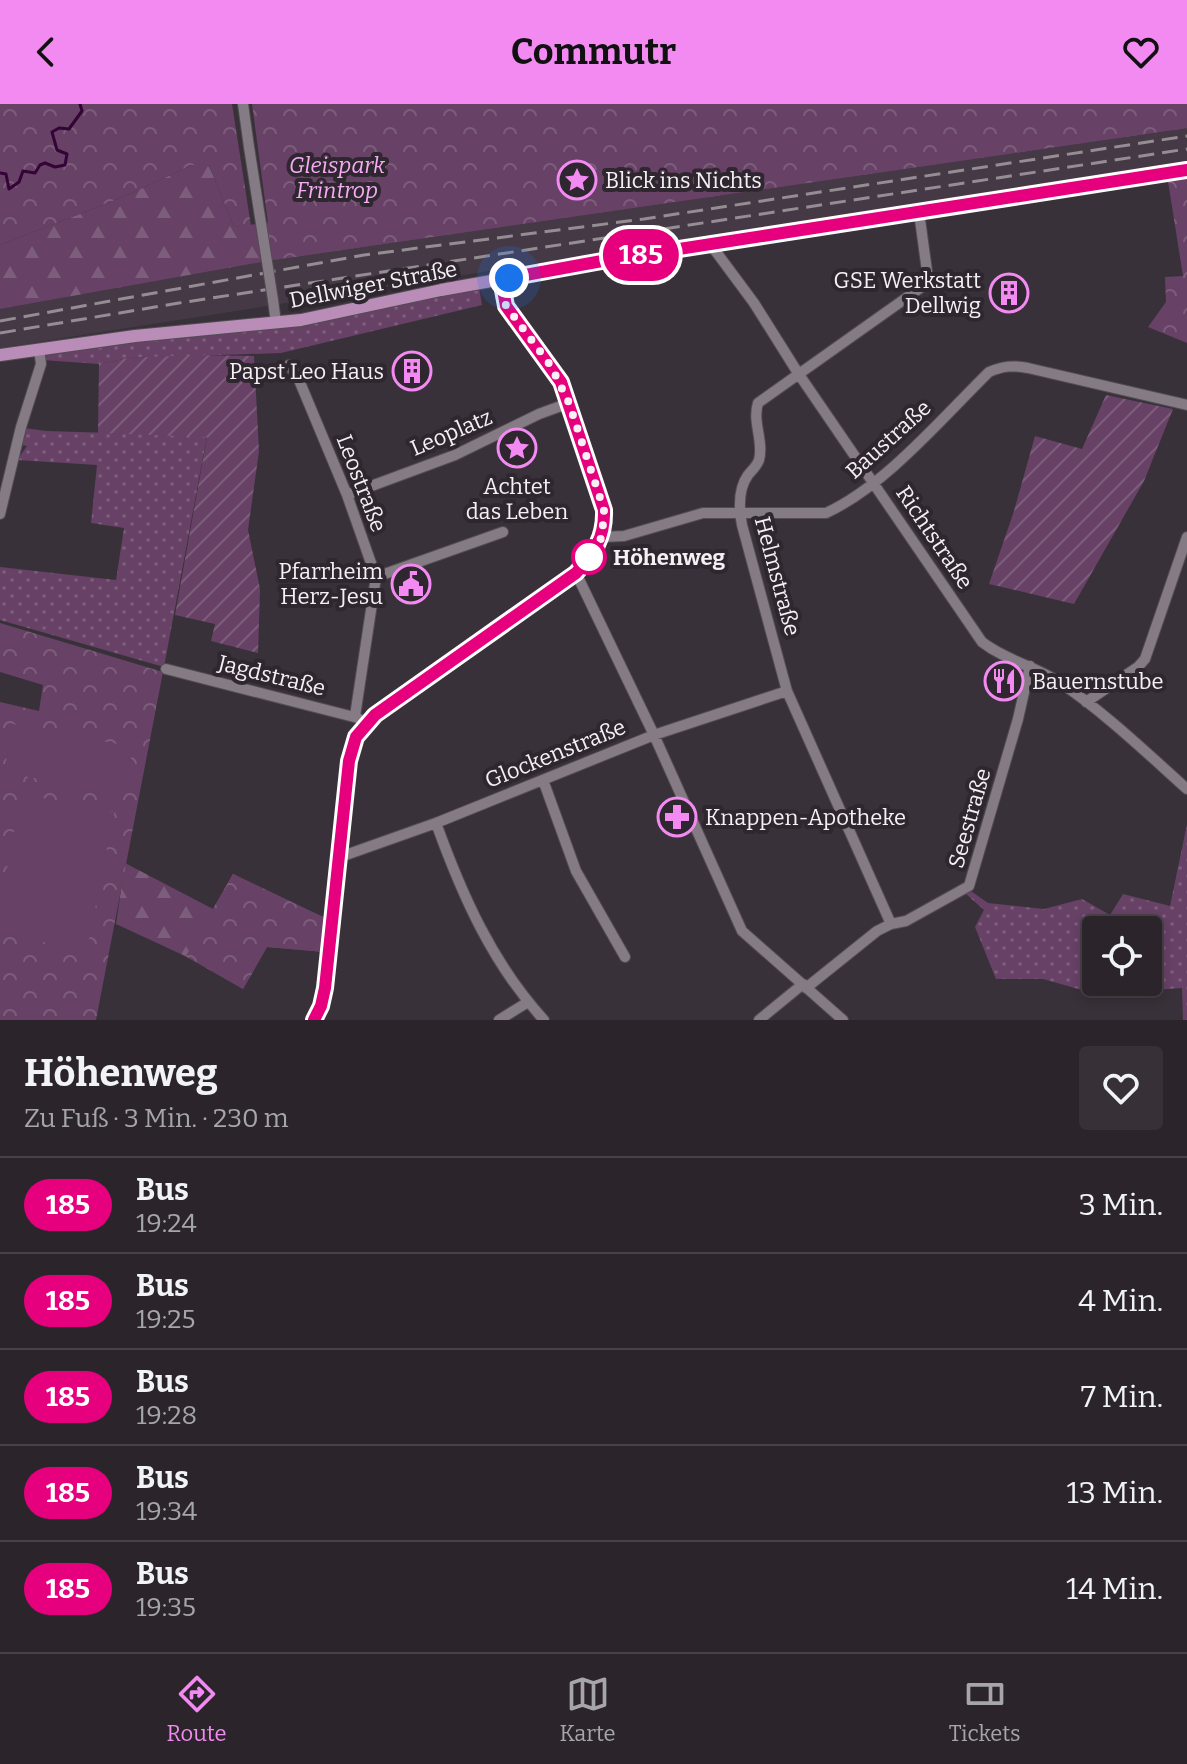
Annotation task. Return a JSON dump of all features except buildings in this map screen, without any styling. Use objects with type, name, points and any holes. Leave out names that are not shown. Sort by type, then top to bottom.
[{"type":"main road","name":"Dellwiger Straße","points":[[0,355],[276,323],[509,278],[1187,170]]},
{"type":"street","points":[[243,104],[276,323]]},
{"type":"street","name":"Helmstraße","points":[[891,924],[787,691],[740,513],[741,491],[760,457],[756,419],[758,403],[923,286],[927,276],[919,212]]},
{"type":"street","name":"Richtstraße","points":[[711,245],[754,303],[798,373],[982,642],[1004,657],[1030,666],[1063,684],[1187,789]]},
{"type":"street","points":[[314,1020],[325,988],[350,753],[356,737],[365,724],[576,573],[602,537],[604,510],[569,403],[551,366],[506,306],[503,290],[509,278]]},
{"type":"street","points":[[0,514],[21,427],[41,364],[39,349]]},
{"type":"street","name":"Leostraße","points":[[289,365],[299,380],[347,495],[376,577],[355,716]]},
{"type":"street","name":"Baustraße","points":[[602,537],[624,536],[694,514],[826,513],[874,482],[989,372],[1000,367],[1013,365],[1028,368],[1187,405]]},
{"type":"street","name":"Leoplatz","points":[[347,495],[455,455],[539,414],[569,403]]},
{"type":"street","points":[[376,577],[503,532]]},
{"type":"street","points":[[1086,702],[1145,659],[1187,537]]},
{"type":"street","points":[[576,573],[654,735],[742,931],[778,958],[843,1020]]},
{"type":"street","name":"Seestraße","points":[[759,1020],[854,946],[969,886],[1030,666]]},
{"type":"street","name":"Jagdstraße","points":[[166,669],[355,716],[365,724]]},
{"type":"street","name":"Glockenstraße","points":[[340,857],[436,823],[654,735],[787,691]]},
{"type":"street","points":[[543,780],[576,871],[625,957]]},
{"type":"street","points":[[436,823],[467,904],[505,971],[544,1020]]},
{"type":"street","points":[[499,1020],[528,1002]]},
{"type":"shaded area","points":[[1187,128],[1187,161],[0,348],[0,309],[273,260]]},
{"type":"green space","points":[[0,104],[232,104],[251,226],[234,227],[209,165],[192,165],[123,197],[0,245]]},
{"type":"green space","name":"Gleispark Frintrop","points":[[252,104],[1187,104],[1187,128],[273,260]]},
{"type":"green space","name":"Gleispark Frintrop","points":[[661,104],[1187,104],[1187,128],[273,260],[0,309],[0,245],[123,197],[192,165],[209,165],[234,227],[272,222]]},
{"type":"green space","points":[[1187,172],[1187,343],[1148,327],[1166,302],[1165,277],[1183,276],[1167,175]]},
{"type":"green space","points":[[479,287],[482,305],[281,353],[128,358],[99,364],[42,360],[44,351]]},
{"type":"green space","points":[[254,356],[259,451],[248,530],[260,589],[258,653],[211,641],[215,624],[175,615],[207,437],[98,433],[99,364],[128,358]]},
{"type":"green space","points":[[1106,395],[1173,409],[1144,481],[1074,604],[989,584],[1035,436],[1082,449]]},
{"type":"green space","points":[[24,428],[207,436],[164,667],[0,620],[0,567],[116,580],[124,528],[91,523],[97,465],[17,460],[27,446],[22,445]]},
{"type":"green space","points":[[0,623],[163,672],[96,1020],[0,1020],[0,702],[39,711],[43,685],[0,672]]},
{"type":"green space","points":[[13,724],[133,747],[124,796],[4,772]]},
{"type":"green space","points":[[21,794],[114,812],[87,950],[0,934],[0,906]]},
{"type":"green space","points":[[1187,824],[1187,1020],[1183,1020],[1182,988],[1162,989],[1162,916],[1082,916],[1082,990],[1043,979],[996,979],[975,927],[984,910],[966,894],[968,889],[988,903],[1044,909],[1082,899],[1110,915],[1123,894],[1170,906]]},
{"type":"green space","points":[[125,863],[213,909],[233,874],[327,919],[325,952],[267,947],[243,989],[185,956],[116,924]]},
{"type":"green space","points":[[233,874],[327,919],[325,952],[267,947],[243,989],[186,956]]},
{"type":"waterway","points":[[0,173],[6,174],[9,189],[19,182],[23,171],[35,173],[45,163],[55,167],[65,165],[67,154],[57,150],[52,132],[59,128],[69,129],[82,111],[80,104]]},
{"type":"railway","points":[[0,321],[364,255],[644,219],[1187,136]]},
{"type":"railway","points":[[0,333],[1187,149]]},
{"type":"bus line","name":"185","points":[[314,1020],[324,997],[349,761],[356,737],[375,715],[576,573],[602,537],[604,510],[566,393],[541,352],[506,306],[503,290],[509,278],[1187,170]]},
{"type":"place","name":"Blick ins Nichts","points":[[577,180]]},
{"type":"place","name":"GSE Werkstatt Dellwig","points":[[1009,293]]},
{"type":"place","name":"Papst Leo Haus","points":[[412,371]]},
{"type":"place","name":"Achtet das Leben","points":[[517,448]]},
{"type":"place","name":"Höhenweg","points":[[589,557]]},
{"type":"place","name":"Pfarrheim Herz-Jesu","points":[[411,584]]},
{"type":"place","name":"Bauernstube","points":[[1004,681]]},
{"type":"place","name":"Knappen-Apotheke","points":[[677,817]]},
{"type":"route","points":[[509,278],[503,290],[506,306],[561,382],[604,510],[602,537],[589,557]]}]
